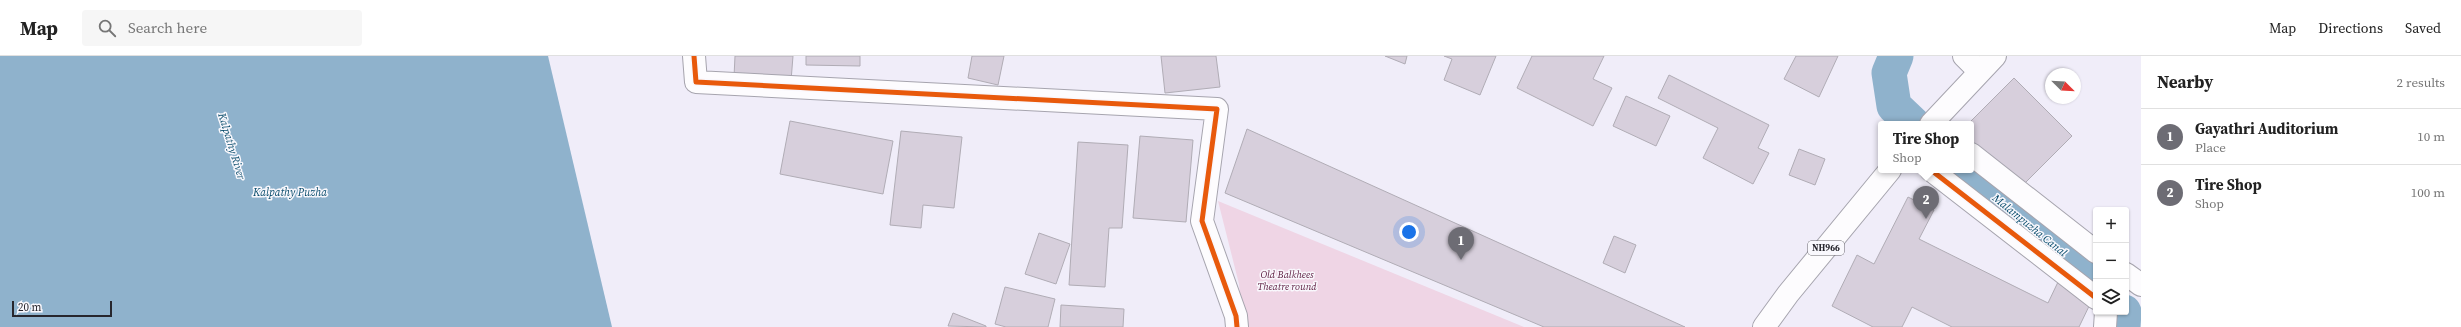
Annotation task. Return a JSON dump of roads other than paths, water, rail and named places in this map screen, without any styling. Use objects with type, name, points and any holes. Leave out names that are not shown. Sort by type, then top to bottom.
[{"type":"main road","points":[[694,56],[696,82],[1217,109],[1202,221],[1236,316],[1236,327]]},
{"type":"main road","points":[[1964,56],[1979,71]]},
{"type":"main road","points":[[1935,121],[1979,71],[1995,56]]},
{"type":"main road","points":[[1974,156],[2093,250]]},
{"type":"main road","name":"NH966","points":[[1764,327],[1788,294],[1888,173]]},
{"type":"main road","points":[[1935,173],[2093,296]]},
{"type":"main road","points":[[2129,276],[2141,286]]},
{"type":"main road","points":[[2104,327],[2106,315]]},
{"type":"water","name":"Kalpathy Puzha","points":[[0,56],[548,56],[612,327],[0,327]]},
{"type":"waterway","points":[[1896,56],[1889,73],[1894,106],[1910,121]]},
{"type":"waterway","name":"Malampuzha Canal","points":[[1966,173],[2061,249],[2093,280]]},
{"type":"waterway","name":"Malampuzha Canal","points":[[2123,327],[2124,315]]},
{"type":"place","name":"Tire Shop","points":[[1926,219]]},
{"type":"place","name":"Gayathri Auditorium","points":[[1461,260]]},
{"type":"water label","name":"Kalpathy River","points":[[232,146]]},
{"type":"park label","name":"Old Balkhees Theatre round","points":[[1287,280]]}]
